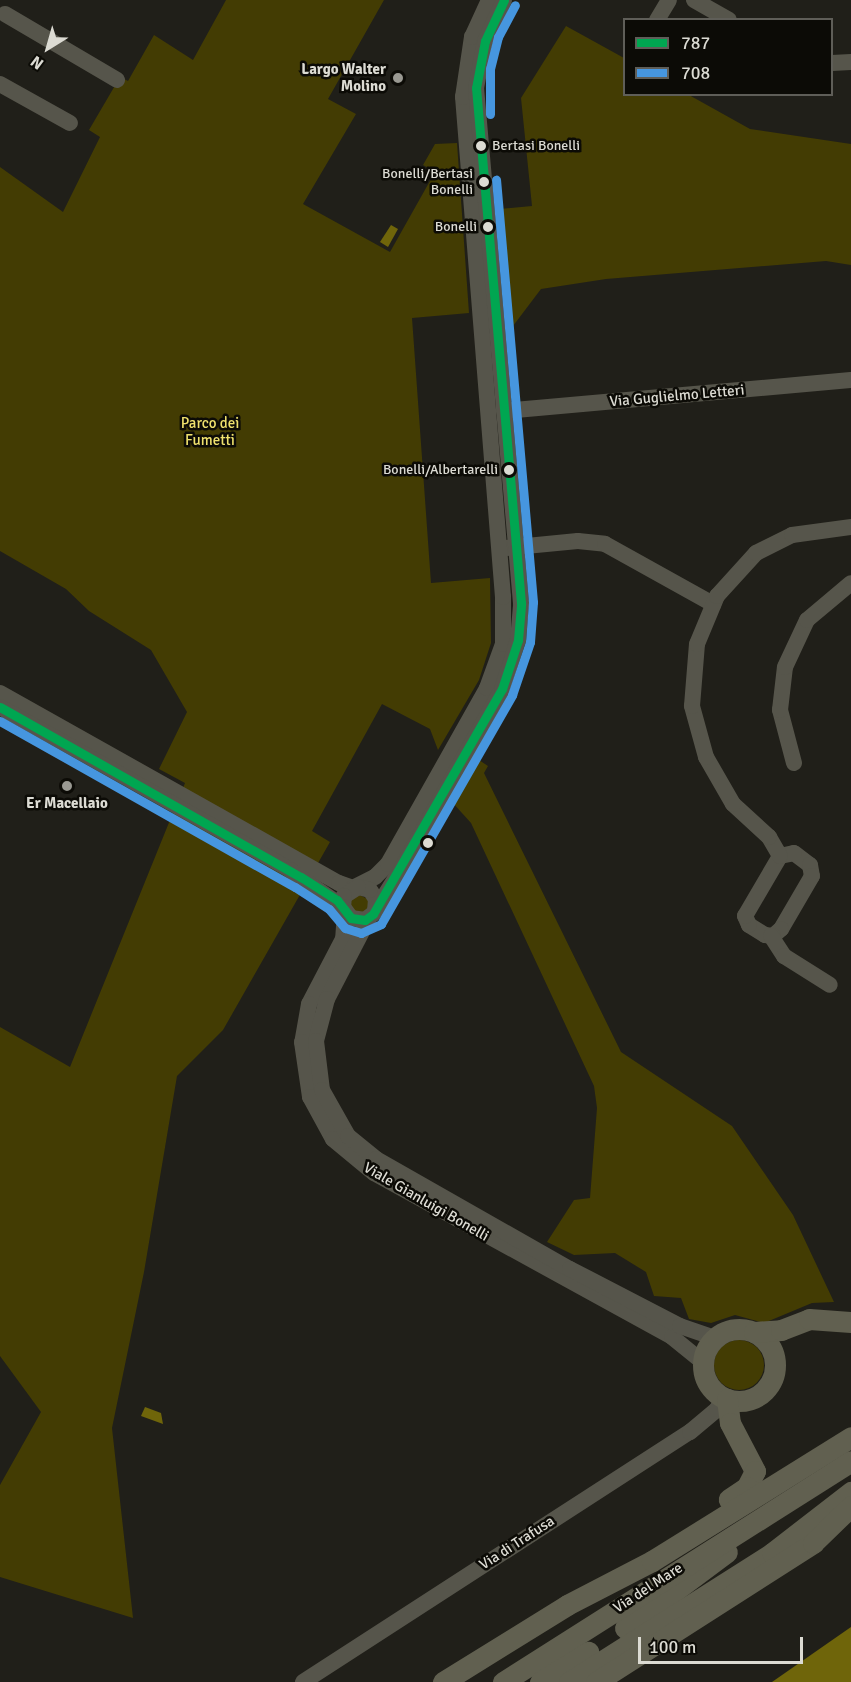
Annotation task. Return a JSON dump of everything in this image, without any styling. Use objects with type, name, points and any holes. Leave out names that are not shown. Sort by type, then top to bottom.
[{"type":"main road","points":[[443,1682],[567,1605],[653,1545],[744,1490],[754,1475],[754,1464],[726,1405],[710,1386],[704,1363],[715,1338],[734,1329],[754,1332],[781,1330],[802,1320],[827,1319],[851,1322]]},
{"type":"main road","points":[[726,1405],[757,1396],[773,1378],[774,1354],[764,1339],[754,1332]]},
{"type":"main road","points":[[567,1605],[652,1561],[851,1437]]},
{"type":"main road","name":"Via del Mare","points":[[503,1682],[746,1525],[851,1461]]},
{"type":"main road","points":[[569,1682],[787,1543],[851,1492]]},
{"type":"main road","name":"Via del Mare","points":[[540,1682],[642,1616],[795,1497]]},
{"type":"main road","points":[[596,1682],[813,1543],[851,1506]]},
{"type":"main road","points":[[459,1682],[596,1603],[746,1525]]},
{"type":"street","points":[[344,909],[344,896],[353,888],[375,877],[388,864],[493,678],[504,634],[463,97],[472,37],[489,0]]},
{"type":"street","name":"Viale Gianluigi Bonelli","points":[[504,0],[485,41],[476,88],[521,617],[509,673],[372,914],[366,930],[327,999],[316,1041],[322,1090],[348,1136],[376,1159],[559,1263],[680,1326],[715,1338]]},
{"type":"street","points":[[658,18],[669,0]]},
{"type":"street","points":[[694,0],[726,18]]},
{"type":"street","points":[[4,15],[117,80]]},
{"type":"street","points":[[833,63],[851,62]]},
{"type":"street","points":[[0,84],[70,123]]},
{"type":"street","name":"Via Guglielmo Letteri","points":[[504,416],[851,380]]},
{"type":"street","points":[[504,416],[587,415]]},
{"type":"street","points":[[771,936],[781,929],[812,876],[808,863],[787,854],[744,816],[723,790],[697,730],[693,666],[701,628],[712,604],[738,569],[767,546],[806,531],[851,527]]},
{"type":"street","points":[[499,549],[589,541],[610,546],[712,604]]},
{"type":"street","points":[[794,763],[780,710],[785,667],[807,620],[851,583]]},
{"type":"street","points":[[0,693],[176,799],[313,877],[353,888],[364,887],[374,894],[372,914],[356,920],[313,877]]},
{"type":"street","points":[[0,708],[176,799]]},
{"type":"street","points":[[787,854],[745,916],[751,928],[771,936],[784,956],[830,985]]},
{"type":"street","name":"Viale Gianluigi Bonelli","points":[[344,909],[343,939],[309,1004],[302,1042],[310,1097],[333,1139],[374,1173],[672,1337],[704,1363]]},
{"type":"street","name":"Via di Trafusa","points":[[303,1682],[690,1432],[726,1405]]},
{"type":"green space","name":"Parco dei Fumetti","points":[[226,0],[384,0],[328,99],[356,114],[303,204],[390,252],[435,172],[423,165],[435,144],[457,143],[469,313],[412,318],[431,583],[490,578],[491,643],[479,680],[438,750],[430,729],[382,704],[312,831],[330,842],[223,1030],[177,1076],[144,1272],[112,1428],[133,1618],[0,1577],[0,1485],[41,1412],[0,1356],[0,1027],[70,1067],[185,783],[159,769],[187,712],[151,650],[89,611],[66,589],[0,551],[0,167],[63,212],[100,137],[89,130],[120,77],[128,81],[154,35],[193,60]]},
{"type":"green space","points":[[566,26],[623,57],[623,96],[691,96],[750,129],[851,144],[851,265],[826,261],[606,279],[541,289],[513,326],[505,323],[500,209],[532,206],[521,98]]},
{"type":"green space","points":[[476,758],[488,766],[484,773],[621,1052],[732,1126],[793,1215],[834,1302],[812,1303],[764,1323],[735,1315],[711,1323],[689,1319],[681,1298],[654,1296],[646,1272],[615,1253],[574,1255],[547,1242],[574,1200],[590,1198],[597,1108],[594,1086],[471,823],[452,802]]},
{"type":"green space","points":[[355,893],[370,900],[366,913],[352,912],[349,898]]},
{"type":"green space","points":[[734,1340],[744,1340],[757,1347],[764,1360],[764,1370],[757,1383],[744,1390],[734,1390],[725,1386],[718,1379],[714,1370],[714,1360],[718,1351],[725,1344]]},
{"type":"shaded area","points":[[391,225],[398,229],[388,247],[380,242]]},
{"type":"shaded area","points":[[145,1407],[161,1413],[163,1424],[141,1416]]},
{"type":"shaded area","points":[[851,1627],[851,1682],[772,1682]]},
{"type":"transit line","name":"787","points":[[0,707],[301,877],[337,900],[351,918],[365,920],[373,914],[502,689],[518,640],[521,603],[476,88],[485,41],[504,0]]},
{"type":"transit line","name":"708","points":[[490,114],[490,69],[498,37],[515,5]]},
{"type":"transit line","name":"708","points":[[0,721],[295,887],[329,909],[345,928],[361,933],[381,924],[512,695],[530,642],[533,602],[496,180]]},
{"type":"place","name":"Largo Walter Molino","points":[[398,78]]},
{"type":"place","name":"Bertasi Bonelli","points":[[481,146]]},
{"type":"place","name":"Bonelli/Bertasi Bonelli","points":[[484,182]]},
{"type":"place","name":"Bonelli","points":[[488,227]]},
{"type":"place","name":"Bonelli/Albertarelli","points":[[509,470]]},
{"type":"place","name":"Er Macellaio","points":[[67,786]]}]
